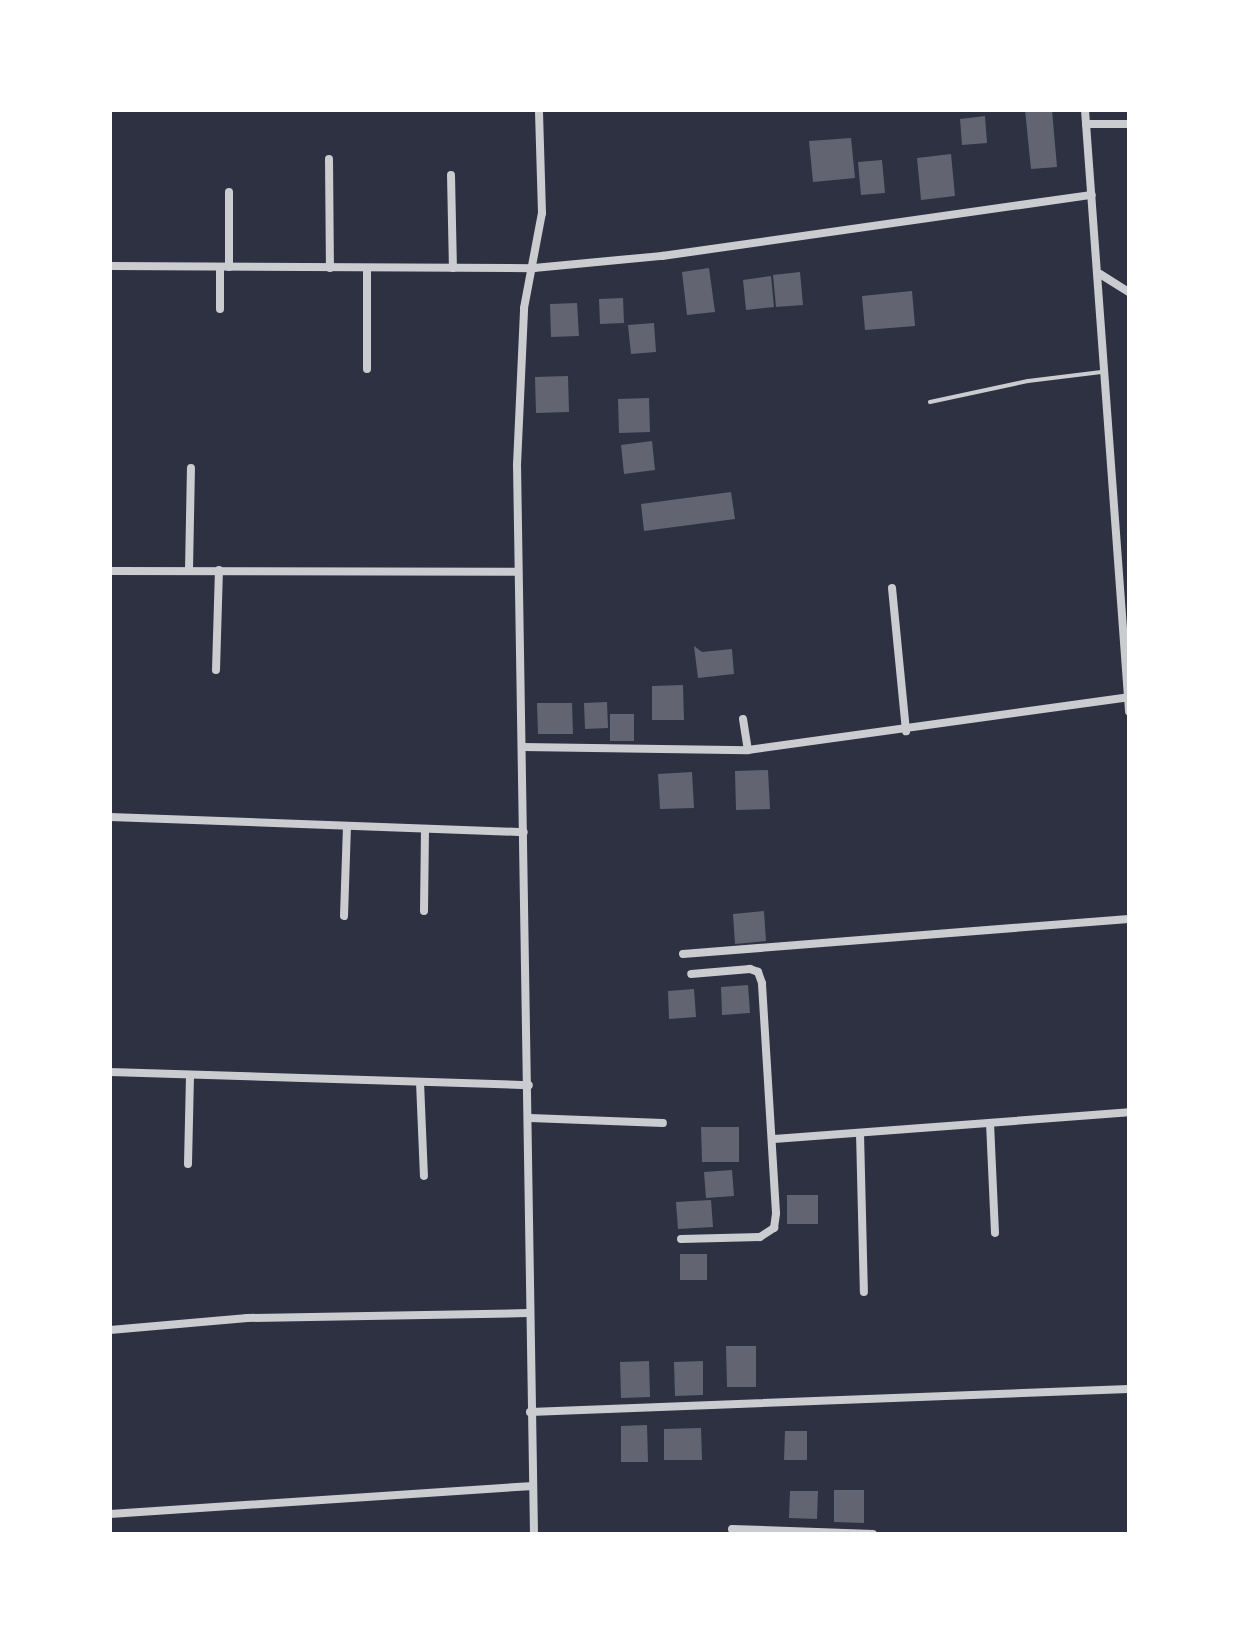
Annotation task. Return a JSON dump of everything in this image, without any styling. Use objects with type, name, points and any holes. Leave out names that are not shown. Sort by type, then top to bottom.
[{"type":"street","points":[[534,1534],[528,1312],[530,1118],[524,746],[518,572],[524,308],[542,213],[539,110]]},
{"type":"street","points":[[1085,110],[1125,582],[1129,710]]},
{"type":"street","points":[[1086,124],[1129,124]]},
{"type":"street","points":[[329,159],[330,268]]},
{"type":"street","points":[[451,175],[454,268]]},
{"type":"street","points":[[220,310],[230,192]]},
{"type":"street","points":[[110,266],[534,268],[662,256],[1092,195]]},
{"type":"street","points":[[367,268],[367,369]]},
{"type":"street","points":[[1100,274],[1129,292]]},
{"type":"street","points":[[189,570],[191,468]]},
{"type":"street","points":[[216,670],[219,570]]},
{"type":"street","points":[[110,571],[518,572]]},
{"type":"street","points":[[892,588],[906,731]]},
{"type":"street","points":[[524,746],[748,750],[906,731],[1128,697]]},
{"type":"street","points":[[743,719],[748,750]]},
{"type":"street","points":[[110,817],[524,832]]},
{"type":"street","points":[[344,916],[347,826]]},
{"type":"street","points":[[424,911],[425,828]]},
{"type":"street","points":[[683,954],[1129,919]]},
{"type":"street","points":[[681,1239],[760,1236],[774,1228],[774,1140],[758,972],[691,974]]},
{"type":"street","points":[[110,1072],[529,1086]]},
{"type":"street","points":[[188,1164],[190,1074]]},
{"type":"street","points":[[420,1082],[424,1176]]},
{"type":"street","points":[[774,1140],[1129,1112]]},
{"type":"street","points":[[530,1118],[663,1123]]},
{"type":"street","points":[[990,1123],[995,1234]]},
{"type":"street","points":[[860,1133],[864,1292]]},
{"type":"street","points":[[110,1330],[247,1318],[528,1312]]},
{"type":"street","points":[[530,1412],[1129,1389]]},
{"type":"street","points":[[110,1514],[533,1486]]},
{"type":"street","points":[[732,1529],[873,1534]]},
{"type":"lane","points":[[930,402],[1028,381],[1106,371]]},
{"type":"building","points":[[1025,110],[1052,110],[1057,167],[1031,169]]},
{"type":"building","points":[[985,116],[987,143],[962,145],[960,119]]},
{"type":"building","points":[[851,138],[855,178],[813,182],[809,141]]},
{"type":"building","points":[[951,154],[955,196],[921,200],[917,158]]},
{"type":"building","points":[[882,160],[885,193],[861,195],[858,162]]},
{"type":"building","points":[[709,268],[715,312],[687,315],[682,272]]},
{"type":"building","points":[[800,272],[803,305],[776,307],[773,275]]},
{"type":"building","points":[[771,276],[774,307],[746,310],[743,280]]},
{"type":"building","points":[[912,291],[915,326],[865,330],[862,296]]},
{"type":"building","points":[[623,298],[624,323],[600,324],[599,299]]},
{"type":"building","points":[[577,303],[579,336],[551,337],[550,304]]},
{"type":"building","points":[[654,323],[656,352],[631,354],[628,325]]},
{"type":"building","points":[[568,376],[569,412],[536,413],[535,377]]},
{"type":"building","points":[[649,398],[650,432],[619,433],[618,399]]},
{"type":"building","points":[[652,441],[655,470],[624,474],[621,445]]},
{"type":"building","points":[[731,492],[735,519],[644,531],[641,504]]},
{"type":"building","points":[[694,646],[702,652],[732,649],[734,674],[698,678]]},
{"type":"building","points":[[683,685],[684,720],[652,720],[652,686]]},
{"type":"building","points":[[607,702],[608,728],[585,729],[584,703]]},
{"type":"building","points":[[537,703],[572,703],[573,734],[538,734]]},
{"type":"building","points":[[610,714],[634,714],[634,741],[610,741]]},
{"type":"building","points":[[768,770],[770,809],[736,810],[735,771]]},
{"type":"building","points":[[692,772],[694,808],[660,809],[658,774]]},
{"type":"building","points":[[764,911],[766,941],[735,944],[733,914]]},
{"type":"building","points":[[748,985],[750,1013],[722,1015],[721,987]]},
{"type":"building","points":[[694,989],[696,1017],[669,1019],[668,991]]},
{"type":"building","points":[[701,1127],[739,1127],[739,1162],[702,1162]]},
{"type":"building","points":[[732,1170],[734,1196],[706,1198],[704,1172]]},
{"type":"building","points":[[787,1195],[818,1195],[818,1224],[787,1224]]},
{"type":"building","points":[[711,1200],[713,1227],[678,1229],[676,1202]]},
{"type":"building","points":[[680,1254],[707,1254],[707,1280],[680,1280]]},
{"type":"building","points":[[726,1346],[756,1346],[756,1387],[727,1387]]},
{"type":"building","points":[[649,1361],[650,1397],[621,1398],[620,1362]]},
{"type":"building","points":[[703,1361],[703,1395],[675,1396],[674,1362]]},
{"type":"building","points":[[647,1425],[648,1462],[621,1462],[621,1426]]},
{"type":"building","points":[[701,1428],[702,1460],[664,1460],[664,1429]]},
{"type":"building","points":[[785,1431],[807,1431],[807,1460],[784,1460]]},
{"type":"building","points":[[834,1490],[864,1490],[864,1523],[834,1522]]},
{"type":"building","points":[[790,1491],[818,1491],[817,1519],[789,1518]]}]
